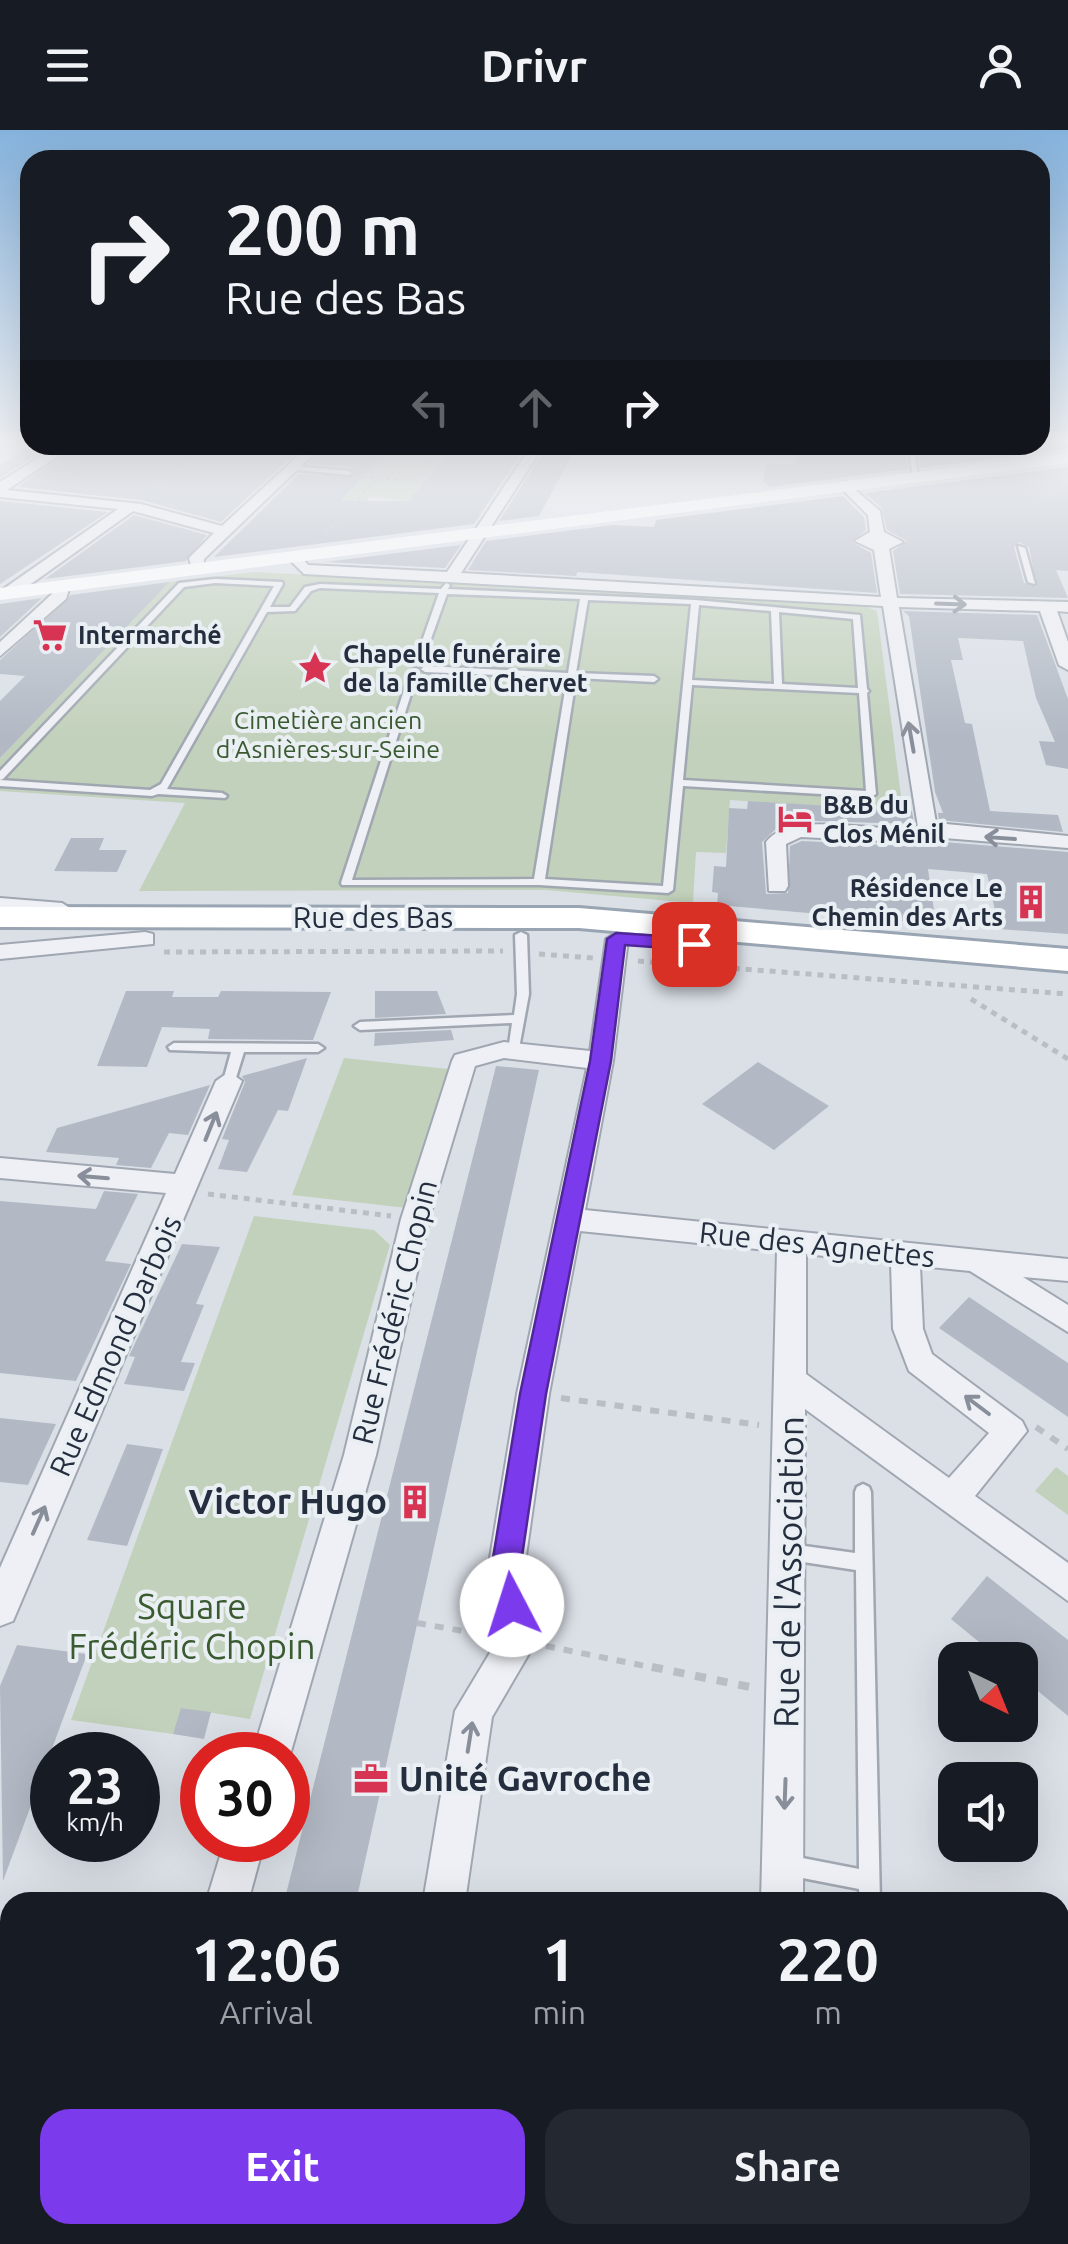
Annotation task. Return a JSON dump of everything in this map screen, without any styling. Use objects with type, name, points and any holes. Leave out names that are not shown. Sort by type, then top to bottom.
[{"type":"main road","points":[[4,593],[415,542]]},
{"type":"main road","name":"Rue des Bas","points":[[0,917],[150,936],[521,943],[617,936],[1068,975]]},
{"type":"main road","name":"Rue des Bas","points":[[0,938],[617,936],[1068,960]]},
{"type":"street","points":[[4,593],[79,542]]},
{"type":"street","points":[[198,569],[196,558],[212,542]]},
{"type":"street","points":[[452,576],[475,542]]},
{"type":"street","points":[[879,542],[926,824],[932,831]]},
{"type":"street","points":[[294,556],[304,569],[888,602],[1042,602],[1068,608]]},
{"type":"street","points":[[0,651],[60,596],[62,586]]},
{"type":"street","points":[[1042,602],[1068,664]]},
{"type":"street","points":[[777,886],[776,842],[785,834],[801,831],[905,836],[932,831],[1068,842]]},
{"type":"street","name":"Rue des Bas","points":[[0,905],[150,936]]},
{"type":"street","name":"Rue des Bas","points":[[0,952],[150,936]]},
{"type":"street","points":[[446,1892],[474,1710],[519,1640],[506,1570],[533,1394],[601,1061],[617,936]]},
{"type":"street","name":"Rue Frédéric Chopin","points":[[277,1732],[360,1455],[415,1219],[464,1061],[480,1053],[514,1052],[601,1061]]},
{"type":"street","name":"Rue Edmond Darbois","points":[[0,1609],[229,1081]]},
{"type":"street","points":[[0,1168],[187,1185]]},
{"type":"street","name":"Rue des Agnettes","points":[[567,1220],[1068,1270]]},
{"type":"street","name":"Rue de l'Association","points":[[782,1892],[792,1242]]},
{"type":"street","points":[[905,1253],[908,1329],[920,1362],[1012,1431],[953,1498]]},
{"type":"street","points":[[974,1261],[1068,1320]]},
{"type":"street","points":[[791,1381],[1068,1584]]},
{"type":"street","points":[[230,1892],[239,1862]]},
{"type":"lane","points":[[1022,548],[1032,582]]},
{"type":"lane","points":[[452,576],[442,592],[346,883],[540,882],[668,890],[694,602]]},
{"type":"lane","points":[[0,780],[182,585],[214,580],[279,584],[165,786],[158,790]]},
{"type":"lane","points":[[265,610],[296,608],[308,589],[316,586],[694,602],[857,616],[872,794],[679,783]]},
{"type":"lane","points":[[540,882],[584,598]]},
{"type":"lane","points":[[775,608],[778,686]]},
{"type":"lane","points":[[419,669],[654,679]]},
{"type":"lane","points":[[688,682],[865,691]]},
{"type":"lane","points":[[0,780],[222,796]]},
{"type":"lane","points":[[514,1052],[520,1019],[521,943]]},
{"type":"lane","points":[[360,1026],[520,1019]]},
{"type":"lane","points":[[174,1047],[318,1048]]},
{"type":"lane","points":[[229,1081],[239,1047]]},
{"type":"lane","points":[[783,1864],[870,1892],[863,1492]]},
{"type":"lane","points":[[790,1552],[864,1562]]},
{"type":"path","points":[[150,936],[521,943],[617,936],[1068,994]]},
{"type":"path","points":[[971,999],[1068,1059]]},
{"type":"path","points":[[187,1185],[208,1194],[415,1219]]},
{"type":"path","points":[[533,1394],[792,1429]]},
{"type":"path","points":[[418,1623],[788,1694]]},
{"type":"green space","name":"Cimetière ancien d'Asnières-sur-Seine","points":[[255,572],[867,607],[877,611],[903,811],[730,800],[726,853],[696,852],[693,903],[546,890],[139,891],[185,803],[0,791],[0,758],[169,582]]},
{"type":"green space","points":[[344,1058],[448,1069],[407,1208],[292,1195]]},
{"type":"green space","name":"Square Frédéric Chopin","points":[[254,1216],[374,1230],[390,1245],[250,1719],[182,1708],[173,1734],[71,1720]]},
{"type":"green space","points":[[1056,1467],[1068,1476],[1068,1515],[1035,1491]]},
{"type":"building","points":[[0,542],[64,542],[0,584]]},
{"type":"building","points":[[97,542],[202,542],[186,561],[45,579]]},
{"type":"building","points":[[230,542],[335,542],[214,557]]},
{"type":"building","points":[[486,542],[852,542],[871,553],[877,593],[577,572],[576,576],[468,570]]},
{"type":"building","points":[[906,542],[1068,542],[1068,571],[1056,570],[1068,598],[900,594],[893,551]],"holes":[[[1019,542],[1029,547],[1037,587],[1024,583],[1014,547]]]},
{"type":"building","points":[[461,545],[445,568],[325,562]]},
{"type":"building","points":[[169,582],[0,758],[0,701],[25,676],[0,674],[0,660],[71,595]]},
{"type":"building","points":[[42,598],[0,637],[0,604]]},
{"type":"building","points":[[903,611],[1037,615],[1068,699],[1068,769],[1046,765],[1039,741],[1055,742],[1036,698],[1023,641],[958,638],[963,660],[951,660],[965,723],[972,724],[990,811],[1058,815],[1063,832],[939,820],[938,813],[943,813],[935,792],[909,616]]},
{"type":"building","points":[[748,801],[912,811],[914,824],[815,821],[776,829],[762,842],[766,894],[788,893],[790,846],[802,841],[905,846],[932,841],[1068,852],[1068,934],[999,929],[987,874],[928,869],[936,924],[717,905],[718,893],[712,892],[714,866],[726,867],[729,808],[747,809]]},
{"type":"building","points":[[71,838],[104,838],[99,850],[127,850],[117,872],[54,871]]},
{"type":"building","points":[[126,991],[174,991],[172,997],[218,997],[221,991],[331,992],[313,1040],[208,1039],[210,1029],[162,1027],[147,1067],[97,1066]]},
{"type":"building","points":[[375,991],[437,991],[446,1014],[375,1018]]},
{"type":"building","points":[[451,1030],[454,1040],[374,1046],[375,1033]]},
{"type":"building","points":[[307,1058],[288,1111],[278,1110],[247,1172],[218,1169],[229,1140],[222,1139],[245,1082],[242,1076]]},
{"type":"building","points":[[758,1062],[829,1106],[774,1150],[702,1104]]},
{"type":"building","name":"Victor Hugo","points":[[496,1066],[539,1070],[358,1892],[287,1892],[294,1862],[310,1862],[310,1799]]},
{"type":"building","points":[[210,1085],[188,1135],[169,1133],[151,1168],[116,1165],[119,1158],[46,1152],[57,1128]]},
{"type":"building","points":[[104,1191],[138,1194],[105,1261],[131,1264],[76,1381],[0,1373],[0,1201],[96,1209]]},
{"type":"building","points":[[182,1244],[220,1247],[196,1304],[204,1305],[181,1362],[195,1363],[184,1391],[124,1384],[135,1357],[129,1356]]},
{"type":"building","points":[[969,1297],[1068,1363],[1068,1417],[939,1328]]},
{"type":"building","points":[[0,1418],[56,1424],[28,1485],[0,1482]]},
{"type":"building","points":[[127,1444],[163,1449],[127,1546],[87,1540]]},
{"type":"building","points":[[987,1576],[1068,1640],[1068,1716],[1038,1691],[1038,1642],[979,1642],[951,1619]]},
{"type":"building","points":[[17,1645],[87,1654],[58,1732],[30,1732],[30,1808],[3,1881],[0,1686]]},
{"type":"building","points":[[181,1708],[211,1712],[206,1732],[173,1734]]},
{"type":"place","name":"Intermarché","points":[[50,635]]},
{"type":"place","name":"Chapelle funéraire de la famille Chervet","points":[[315,668]]},
{"type":"place","name":"B&B du Clos Ménil","points":[[795,819]]},
{"type":"place","name":"Résidence Le Chemin des Arts","points":[[1031,902]]},
{"type":"place","name":"Victor Hugo","points":[[415,1502]]},
{"type":"place","name":"Unité Gavroche","points":[[371,1779]]},
{"type":"route","points":[[512,1605],[506,1570],[533,1394],[601,1061],[616,939],[694,944]]}]
